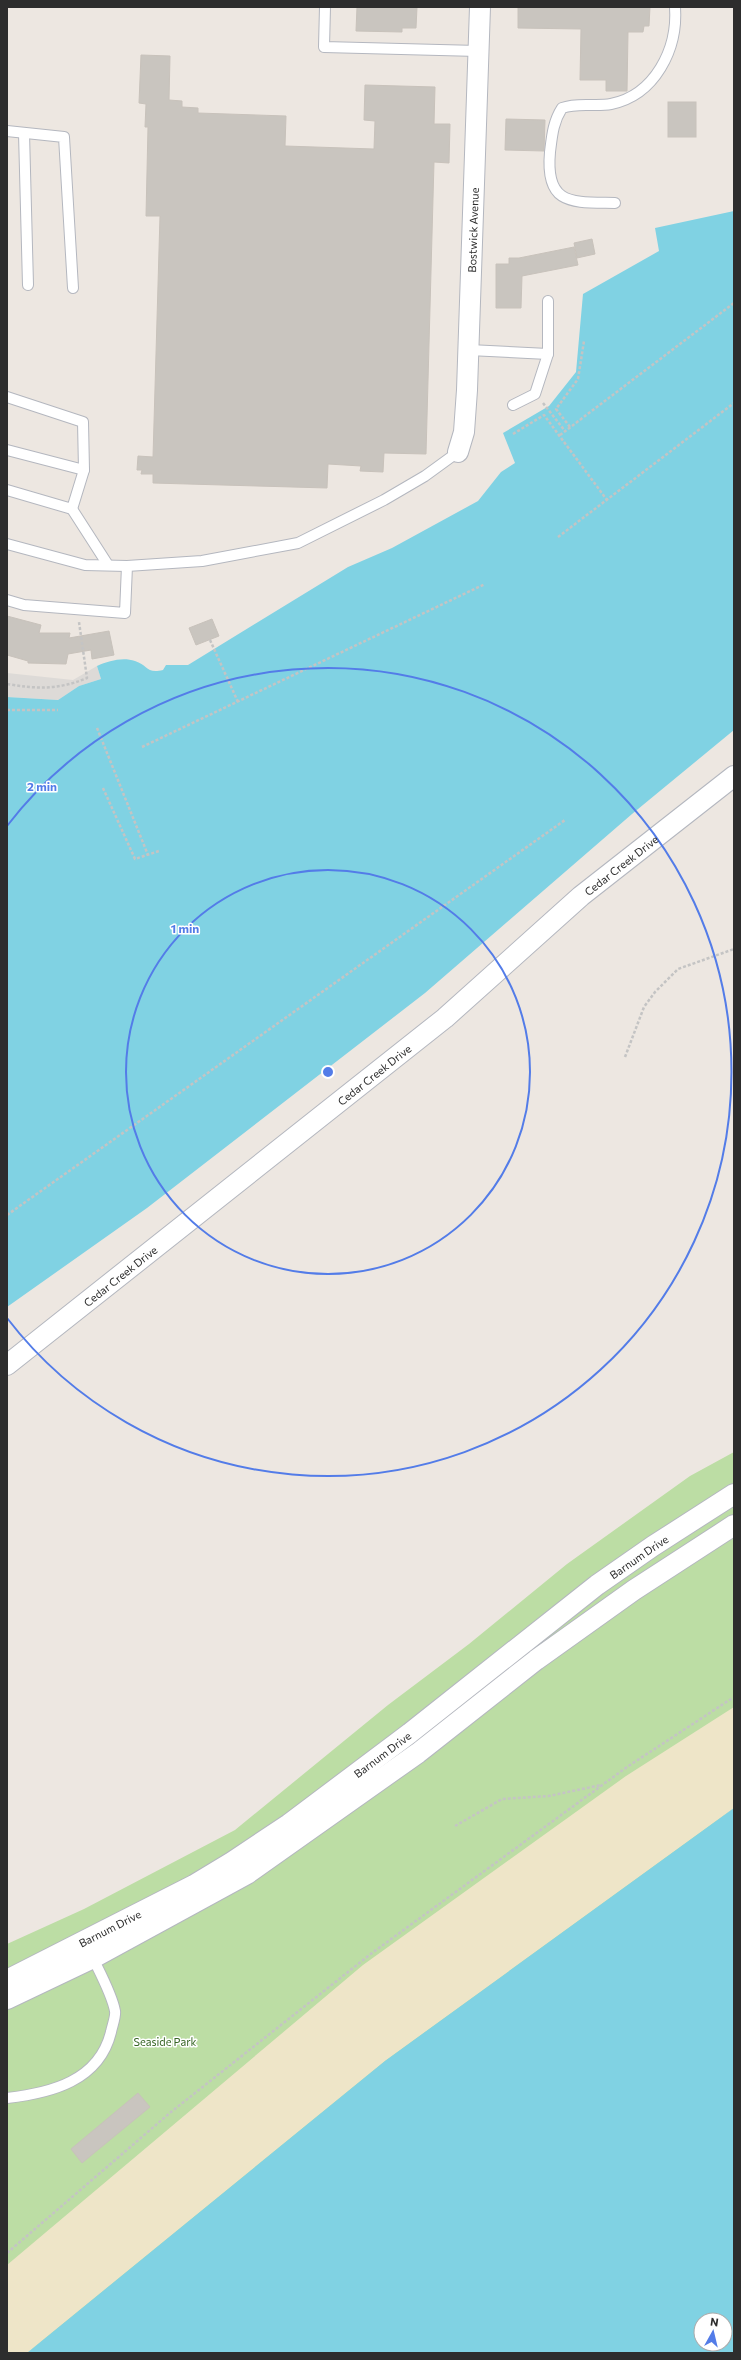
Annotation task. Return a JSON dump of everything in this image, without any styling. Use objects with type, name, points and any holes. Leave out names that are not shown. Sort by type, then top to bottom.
[{"type":"street","name":"Bostwick Avenue","points":[[458,452],[464,432],[469,350],[480,7]]},
{"type":"street","name":"Cedar Creek Drive","points":[[7,1365],[445,1018],[581,896],[734,776]]},
{"type":"street","name":"Barnum Drive","points":[[7,1980],[194,1885],[289,1824],[410,1733],[597,1585],[734,1494]]},
{"type":"street","name":"Barnum Drive","points":[[7,1999],[93,1958],[247,1874],[418,1753],[542,1656],[634,1590],[734,1525]]},
{"type":"lane","points":[[325,7],[324,47],[478,50]]},
{"type":"lane","points":[[615,203],[579,202],[559,194],[550,182],[549,166],[552,130],[562,108],[571,105],[611,104],[635,96],[647,86],[662,67],[673,40],[675,7]]},
{"type":"lane","points":[[7,131],[64,137],[72,288]]},
{"type":"lane","points":[[24,133],[28,285]]},
{"type":"lane","points":[[513,405],[535,394],[548,354],[548,301]]},
{"type":"lane","points":[[469,350],[548,354]]},
{"type":"lane","points":[[7,398],[83,422],[84,470],[72,509]]},
{"type":"lane","points":[[7,450],[84,470]]},
{"type":"lane","points":[[7,544],[85,565],[127,566],[202,562],[298,543],[384,500],[425,476],[458,452]]},
{"type":"lane","points":[[7,490],[72,509],[108,565]]},
{"type":"lane","points":[[7,600],[24,605],[125,613],[127,566]]},
{"type":"lane","points":[[7,2098],[36,2095],[68,2084],[97,2063],[109,2040],[116,2012],[85,1940]]},
{"type":"path","points":[[560,435],[734,303]]},
{"type":"path","points":[[570,428],[556,409],[578,379],[584,341]]},
{"type":"path","points":[[558,537],[734,403]]},
{"type":"path","points":[[548,410],[565,431]]},
{"type":"path","points":[[513,434],[544,414],[607,500]]},
{"type":"path","points":[[142,747],[485,584]]},
{"type":"path","points":[[7,684],[53,688],[87,678],[77,609]]},
{"type":"path","points":[[210,640],[238,702]]},
{"type":"path","points":[[7,710],[58,710]]},
{"type":"path","points":[[97,728],[148,854]]},
{"type":"path","points":[[103,788],[135,860],[159,851]]},
{"type":"path","points":[[7,1215],[565,820]]},
{"type":"path","points":[[624,1057],[644,1007],[655,992],[678,969],[734,949]]},
{"type":"path","points":[[7,2254],[171,2112],[292,2014],[372,1953],[603,1784],[734,1696]]},
{"type":"path","points":[[455,1826],[502,1799],[549,1796],[603,1784]]},
{"type":"green space","name":"Seaside Park","points":[[734,1452],[734,1808],[27,2353],[7,2353],[7,1944],[84,1909],[235,1830],[388,1705],[469,1644],[567,1564],[690,1476]]},
{"type":"sand","points":[[734,1707],[734,1808],[385,2061],[27,2353],[7,2353],[7,2265],[363,1965],[626,1776]]},
{"type":"shaded area","points":[[97,666],[101,679],[79,686],[58,700],[7,697],[7,673],[73,680]]},
{"type":"water","points":[[734,211],[734,730],[632,814],[425,993],[147,1208],[7,1307],[7,697],[58,700],[79,686],[101,679],[97,666],[116,660],[125,659],[135,661],[153,671],[163,670],[166,665],[188,665],[348,567],[392,548],[478,501],[501,472],[515,463],[503,433],[549,406],[576,372],[583,294],[659,251],[655,228]]},
{"type":"water","points":[[734,1808],[734,2353],[27,2353],[385,2061]]},
{"type":"building","points":[[357,7],[417,7],[416,28],[402,28],[402,32],[356,31]]},
{"type":"building","points":[[518,7],[650,7],[649,26],[644,26],[643,32],[628,32],[627,91],[606,91],[606,80],[580,80],[581,29],[518,28]]},
{"type":"building","points":[[141,55],[170,56],[169,100],[182,101],[182,107],[198,108],[198,113],[286,116],[285,146],[374,149],[375,121],[364,120],[365,85],[435,87],[434,124],[450,124],[449,163],[434,162],[426,454],[384,453],[383,472],[360,471],[361,466],[328,464],[327,488],[153,483],[153,474],[141,474],[142,470],[137,470],[138,456],[153,457],[160,216],[146,216],[148,127],[145,127],[146,104],[139,103]]},
{"type":"building","points":[[668,102],[696,102],[696,137],[668,137]]},
{"type":"building","points":[[506,119],[545,120],[544,151],[505,150]]},
{"type":"building","points":[[592,239],[595,254],[577,258],[574,243]]},
{"type":"building","points":[[574,247],[578,265],[522,276],[521,308],[496,308],[496,264],[509,264],[509,258],[519,258]]},
{"type":"building","points":[[7,616],[41,625],[39,633],[70,633],[69,638],[109,631],[114,655],[92,659],[91,650],[68,654],[66,664],[28,663],[28,661],[7,655]]},
{"type":"building","points":[[212,619],[219,636],[196,645],[189,628]]},
{"type":"building","points":[[138,2093],[150,2107],[82,2163],[71,2149]]}]
